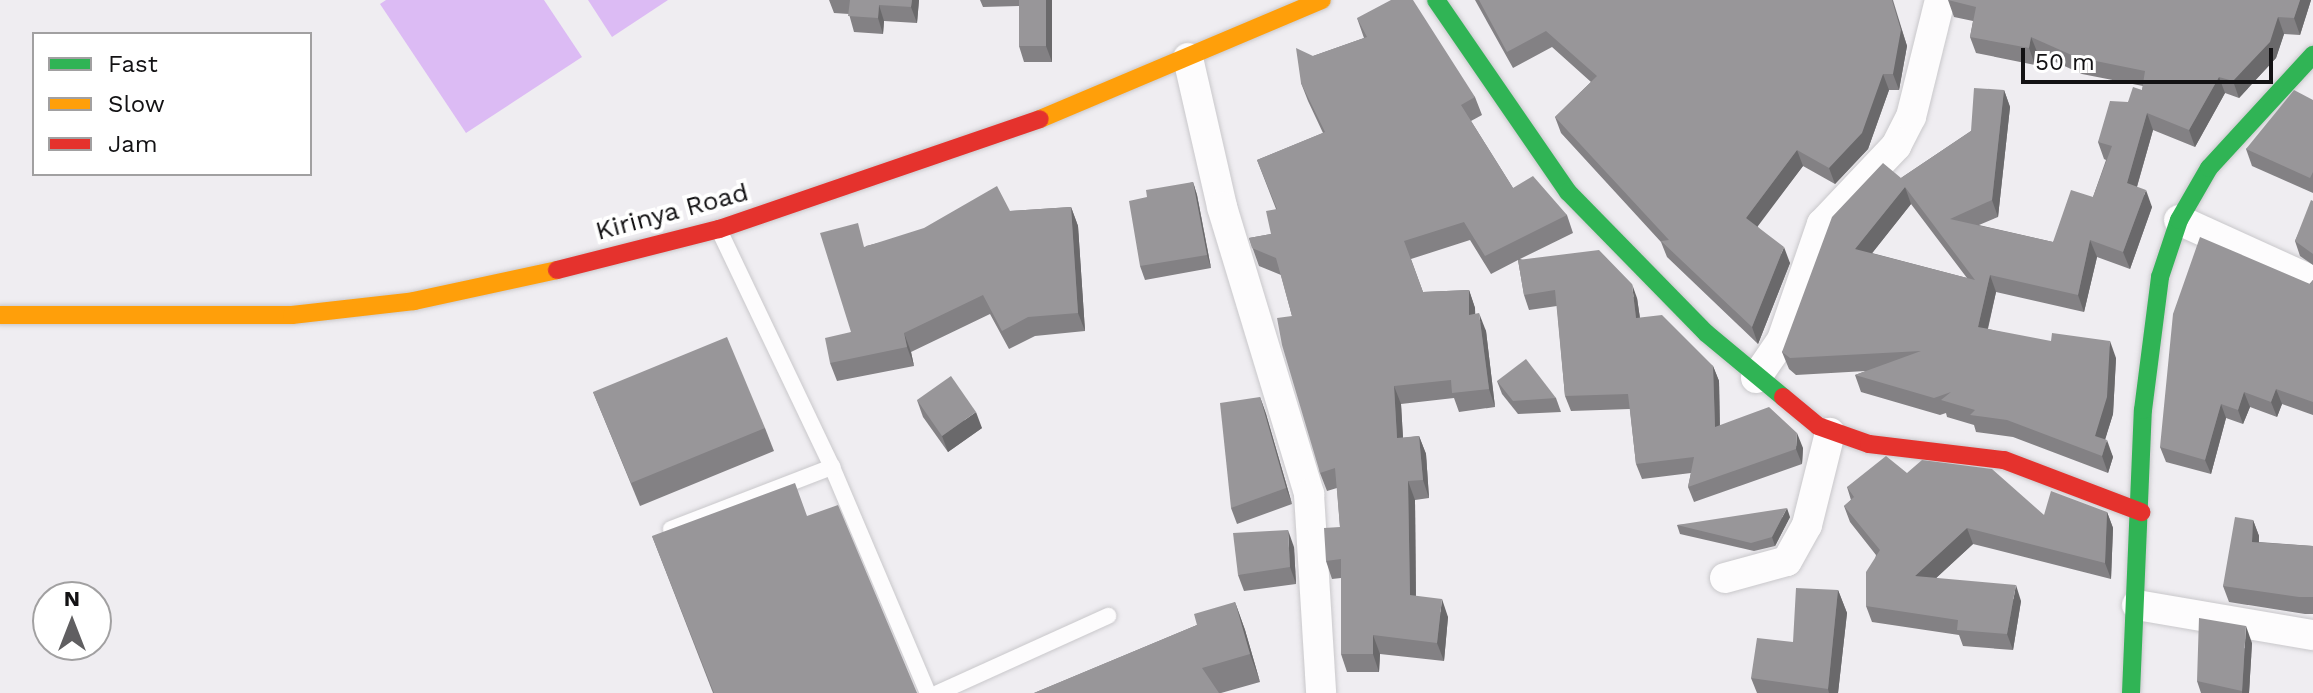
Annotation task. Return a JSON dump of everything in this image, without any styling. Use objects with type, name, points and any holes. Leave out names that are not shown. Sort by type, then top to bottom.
[{"type":"street","name":"Kirinya Road","points":[[0,315],[292,315],[414,301],[719,229],[976,146],[1322,0]]},
{"type":"street","points":[[1436,0],[1568,192],[1756,378],[1830,433],[2004,460],[2141,512]]},
{"type":"street","points":[[1756,378],[1787,327],[1822,224],[1896,146],[1911,117],[1940,0]]},
{"type":"street","points":[[2131,693],[2149,343],[2179,220],[2209,168],[2313,55]]},
{"type":"street","points":[[1188,58],[1234,252],[1309,494],[1321,693]]},
{"type":"street","points":[[2179,220],[2313,281]]},
{"type":"street","points":[[1725,578],[1787,561],[1807,525],[1830,433]]},
{"type":"street","points":[[2137,605],[2313,635]]},
{"type":"lane","points":[[719,229],[832,467],[928,693]]},
{"type":"lane","points":[[671,529],[832,467]]},
{"type":"lane","points":[[938,693],[1108,616]]},
{"type":"shaded area","points":[[386,0],[544,0],[582,57],[466,133],[380,4]]},
{"type":"shaded area","points":[[588,0],[668,0],[612,37]]},
{"type":"building","points":[[850,0],[912,0],[911,7],[879,5],[878,18],[848,16]]},
{"type":"building","points":[[1019,0],[1046,0],[1046,46],[1019,46]]},
{"type":"building","points":[[1391,0],[1413,0],[1475,97],[1461,105],[1513,188],[1533,176],[1567,215],[1485,256],[1464,222],[1404,241],[1423,292],[1469,290],[1469,315],[1479,313],[1489,389],[1452,393],[1451,380],[1394,386],[1397,438],[1419,436],[1423,480],[1408,481],[1410,595],[1442,599],[1437,643],[1373,635],[1373,654],[1341,654],[1341,559],[1326,561],[1324,528],[1340,527],[1335,468],[1320,473],[1282,345],[1277,318],[1292,316],[1276,258],[1252,248],[1249,238],[1271,234],[1266,211],[1277,209],[1257,160],[1325,132],[1301,83],[1296,48],[1313,56],[1367,37],[1357,18]]},
{"type":"building","points":[[1479,0],[1892,0],[1901,30],[1893,74],[1883,74],[1862,133],[1829,168],[1797,150],[1746,218],[1784,247],[1752,327],[1661,241],[1669,240],[1555,117],[1597,76],[1546,31],[1507,52]]},
{"type":"building","points":[[1948,0],[2300,0],[2294,18],[2278,17],[2270,42],[2233,81],[2219,77],[2189,130],[2147,113],[2127,183],[2146,190],[2123,252],[2090,240],[2078,295],[1990,275],[1978,327],[2051,341],[2052,333],[2110,341],[2107,397],[2095,436],[2107,440],[2102,456],[2007,420],[1970,415],[1975,410],[1941,400],[1951,392],[1934,398],[1855,375],[1921,351],[1790,358],[1782,352],[1832,217],[1883,163],[1901,178],[1971,131],[1974,88],[2004,90],[1992,200],[1950,219],[2053,242],[2071,190],[2093,197],[2112,146],[2098,142],[2110,101],[2128,102],[2133,87],[2142,90],[2145,71],[2076,57],[2031,37],[2029,48],[1970,37],[1976,7]],"holes":[[[1905,187],[1975,280],[1855,249]]]},
{"type":"building","points":[[2294,90],[2313,100],[2313,172],[2310,178],[2246,149]]},
{"type":"building","points":[[1193,182],[1207,255],[1140,266],[1129,201],[1147,197],[1146,190]]},
{"type":"building","points":[[997,186],[1010,211],[1071,207],[1078,313],[1028,317],[1002,331],[983,295],[904,333],[907,347],[830,363],[825,338],[851,332],[820,233],[858,223],[864,247],[924,228]]},
{"type":"building","points":[[2313,201],[2313,254],[2295,241]]},
{"type":"building","points":[[2200,237],[2310,284],[2313,280],[2313,402],[2276,389],[2271,402],[2244,392],[2238,410],[2221,404],[2205,460],[2160,447],[2173,314]]},
{"type":"building","points":[[1599,250],[1632,284],[1636,318],[1662,315],[1713,366],[1715,427],[1769,407],[1797,433],[1796,449],[1688,487],[1694,457],[1636,464],[1628,394],[1565,396],[1555,290],[1524,295],[1518,260]]},
{"type":"building","points":[[727,337],[765,428],[631,483],[593,392]]},
{"type":"building","points":[[1526,359],[1556,398],[1513,401],[1497,381]]},
{"type":"building","points":[[951,376],[976,412],[942,436],[917,400]]},
{"type":"building","points":[[1260,397],[1286,488],[1231,508],[1220,403]]},
{"type":"building","points":[[1886,456],[1907,473],[1922,460],[1992,469],[2044,515],[2051,491],[2107,512],[2105,563],[1967,528],[1915,576],[2016,585],[2007,634],[1957,630],[1958,620],[1866,606],[1866,572],[1880,550],[1844,506],[1854,497],[1847,487]]},
{"type":"building","points":[[795,483],[807,516],[838,505],[917,693],[714,693],[652,536]]},
{"type":"building","points":[[1787,508],[1772,537],[1751,543],[1677,525]]},
{"type":"building","points":[[2235,517],[2253,520],[2252,542],[2313,546],[2313,597],[2223,586]]},
{"type":"building","points":[[1288,530],[1290,567],[1238,575],[1233,533]]},
{"type":"building","points":[[1796,588],[1838,590],[1828,689],[1751,678],[1757,638],[1793,642]]},
{"type":"building","points":[[1235,602],[1250,654],[1202,668],[1219,693],[1034,693],[1197,625],[1194,614]]},
{"type":"building","points":[[2199,618],[2246,626],[2242,691],[2197,681]]},
{"type":"traffic: fast","points":[[1436,0],[1568,192],[1706,333],[1783,397]]},
{"type":"traffic: fast","points":[[2131,693],[2143,410],[2160,277],[2179,220],[2209,168],[2313,55]]},
{"type":"traffic: slow","points":[[1040,119],[1322,0]]},
{"type":"traffic: slow","points":[[0,315],[292,315],[414,301],[557,270]]},
{"type":"traffic: jam","points":[[557,270],[719,229],[1040,119]]},
{"type":"traffic: jam","points":[[1783,397],[1818,426],[1869,444],[2004,460],[2141,512]]}]
